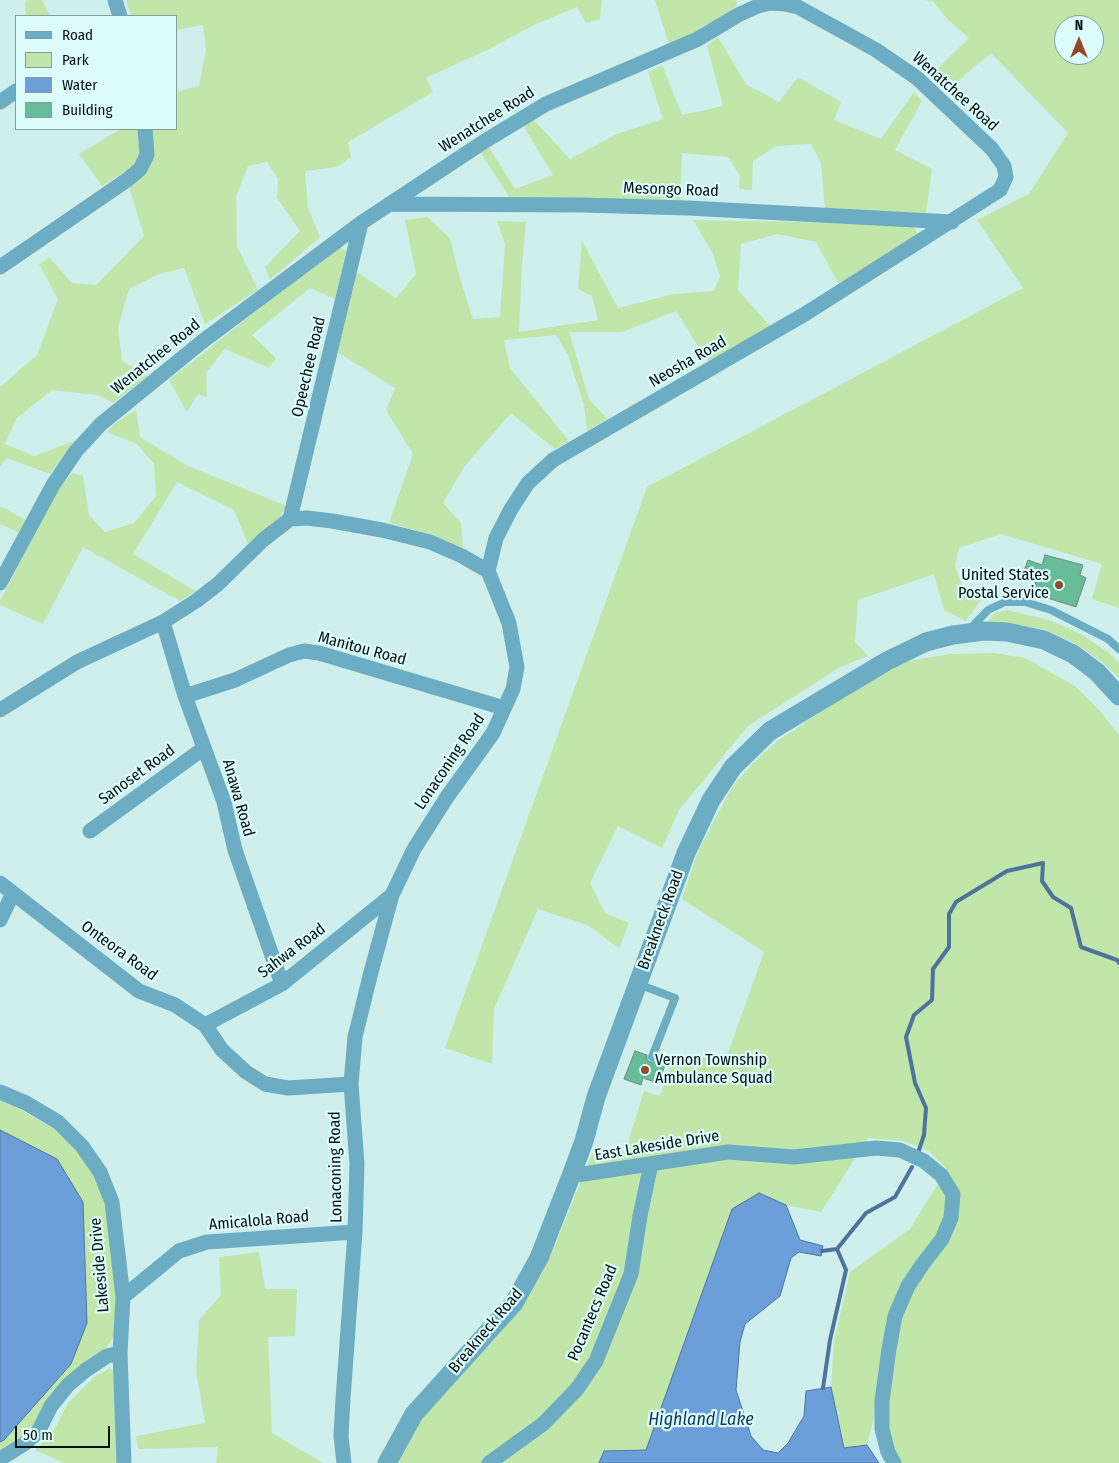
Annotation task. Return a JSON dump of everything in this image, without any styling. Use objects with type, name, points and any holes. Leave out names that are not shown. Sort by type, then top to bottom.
[{"type":"street","points":[[114,0],[120,15]]},
{"type":"street","name":"Wenatchee Road","points":[[0,583],[53,485],[76,451],[101,424],[203,341],[361,223],[485,141],[546,104],[698,39],[738,15],[770,3],[798,7],[876,50],[917,78],[992,149],[1004,166],[1006,178],[1000,190],[952,222]]},
{"type":"street","points":[[0,102],[15,92]]},
{"type":"street","points":[[0,267],[127,180],[140,169],[148,155],[145,130]]},
{"type":"street","name":"Mesongo Road","points":[[389,204],[660,207],[952,222]]},
{"type":"street","name":"Neosha Road","points":[[488,571],[496,538],[511,509],[528,482],[553,460],[805,314],[952,222]]},
{"type":"street","name":"Opeechee Road","points":[[290,519],[361,223]]},
{"type":"street","points":[[0,710],[76,662],[163,622],[218,584],[263,540],[290,519],[308,518],[332,521],[382,530],[430,542],[462,556],[488,571]]},
{"type":"street","name":"Lonaconing Road","points":[[344,1463],[341,1436],[342,1408],[355,1232],[357,1164],[351,1084],[355,1036],[392,895],[414,849],[447,797],[493,733],[513,689],[517,667],[509,623],[488,571]]},
{"type":"street","name":"Anawa Road","points":[[163,622],[185,696],[224,802],[235,850],[282,984]]},
{"type":"street","name":"Breakneck Road","points":[[386,1463],[414,1414],[514,1302],[539,1258],[584,1141],[596,1097],[686,853],[710,800],[733,767],[770,731],[887,661],[926,642],[966,633],[984,630],[1007,632],[1044,640],[1073,654],[1098,672],[1119,696]]},
{"type":"street","name":"Manitou Road","points":[[185,696],[235,680],[290,655],[304,651],[320,653],[504,708]]},
{"type":"street","name":"Sanoset Road","points":[[90,831],[204,748]]},
{"type":"street","name":"Onteora Road","points":[[0,883],[139,991],[175,1005],[205,1025],[222,1050],[246,1072],[265,1084],[288,1088],[351,1084]]},
{"type":"street","points":[[0,920],[13,893]]},
{"type":"street","name":"Sahwa Road","points":[[205,1025],[282,984],[392,895]]},
{"type":"street","name":"Lakeside Drive","points":[[0,1092],[26,1103],[58,1122],[82,1146],[100,1172],[112,1202],[123,1297],[120,1353],[124,1463]]},
{"type":"street","name":"East Lakeside Drive","points":[[571,1176],[728,1152],[794,1157],[876,1148],[900,1150],[924,1161],[942,1176],[953,1194],[951,1218],[942,1239],[908,1286],[895,1316],[889,1349],[882,1401],[882,1429],[888,1452],[894,1463]]},
{"type":"street","name":"Pocantecs Road","points":[[489,1463],[543,1424],[577,1389],[596,1362],[631,1274],[640,1216],[651,1164]]},
{"type":"street","name":"Amicalola Road","points":[[123,1297],[179,1251],[207,1242],[355,1232]]},
{"type":"street","points":[[0,1459],[24,1444],[38,1432],[51,1406],[68,1385],[107,1356],[120,1353]]},
{"type":"lane","points":[[966,633],[988,610],[1006,602],[1025,602],[1051,610],[1108,639],[1119,649]]},
{"type":"lane","points":[[638,984],[675,998],[652,1057]]},
{"type":"green space","points":[[26,0],[42,0],[50,15],[26,15]]},
{"type":"green space","points":[[126,0],[602,0],[600,19],[586,23],[577,7],[534,25],[487,50],[426,78],[433,92],[348,142],[351,157],[336,167],[305,171],[308,208],[320,237],[270,280],[265,267],[300,231],[277,198],[278,179],[267,162],[248,166],[236,196],[237,246],[258,290],[205,324],[184,268],[159,274],[129,289],[118,327],[122,361],[148,376],[113,403],[98,395],[52,390],[17,418],[5,444],[34,456],[74,441],[50,474],[7,458],[0,467],[0,387],[37,355],[58,299],[39,264],[49,257],[72,283],[96,285],[144,236],[127,180],[120,175],[102,186],[79,154],[119,130],[178,130],[178,91],[199,86],[206,50],[203,25],[178,30],[178,15],[131,15]]},
{"type":"green space","points":[[655,0],[736,0],[737,6],[696,34],[669,44]]},
{"type":"green space","points":[[921,0],[1119,0],[1119,608],[1092,599],[1102,564],[1001,534],[959,548],[955,566],[962,585],[986,593],[966,621],[944,610],[934,574],[858,600],[855,642],[868,656],[840,667],[748,726],[679,810],[662,848],[618,826],[590,883],[605,913],[629,923],[619,948],[587,925],[538,909],[494,1009],[492,1064],[445,1048],[647,487],[1023,288],[977,220],[1029,194],[1068,133],[991,53],[948,89],[932,74],[969,38],[948,20],[933,1]]},
{"type":"green space","points":[[718,37],[746,84],[779,102],[798,77],[841,102],[834,120],[881,139],[914,92],[922,101],[895,150],[932,169],[926,213],[825,210],[821,163],[811,144],[776,146],[753,161],[752,190],[739,189],[740,176],[728,157],[682,153],[680,202],[510,198],[481,153],[489,147],[515,189],[553,175],[523,125],[533,119],[570,159],[617,134],[663,119],[648,72],[662,65],[682,115],[723,106],[707,45]]},
{"type":"green space","points":[[427,217],[450,238],[460,279],[473,319],[500,317],[505,244],[497,221],[526,222],[519,332],[598,320],[592,296],[578,289],[582,241],[618,308],[674,294],[714,291],[720,276],[712,252],[693,220],[911,224],[920,236],[840,286],[816,242],[777,234],[741,244],[738,290],[771,327],[708,362],[676,311],[622,332],[569,332],[589,399],[607,419],[587,431],[584,405],[568,355],[556,335],[504,340],[510,368],[569,441],[555,449],[511,413],[464,467],[443,503],[461,523],[463,549],[425,533],[389,523],[413,454],[386,410],[395,388],[337,352],[357,272],[396,298],[416,274],[405,220]]},
{"type":"green space","points":[[339,246],[346,251],[335,299],[310,288],[252,335],[276,358],[269,368],[225,349],[206,373],[207,397],[198,394],[187,412],[169,380]]},
{"type":"green space","points":[[136,410],[140,437],[188,466],[287,506],[277,520],[248,544],[234,510],[177,482],[133,554],[195,591],[180,601],[83,547],[43,624],[0,605],[0,601],[57,492],[72,473],[83,476],[89,515],[105,532],[134,523],[156,496],[154,464],[137,444],[107,432],[114,424]]},
{"type":"green space","points":[[0,506],[26,520],[20,533],[0,524]]},
{"type":"green space","points":[[1007,610],[1049,620],[1081,634],[1109,653],[1119,663],[1119,678],[1101,661],[1076,644],[1046,630],[1007,623],[987,623],[995,613]]},
{"type":"green space","points":[[994,653],[1025,658],[1075,686],[1100,711],[1119,735],[1119,1463],[901,1463],[890,1434],[876,1410],[867,1445],[845,1448],[831,1387],[834,1341],[850,1272],[910,1229],[947,1169],[929,1151],[903,1141],[868,1138],[821,1212],[786,1205],[759,1193],[732,1209],[646,1450],[604,1451],[599,1463],[395,1463],[411,1430],[435,1399],[494,1340],[524,1301],[541,1274],[556,1243],[595,1147],[625,1152],[644,1091],[660,1096],[672,1063],[728,1053],[764,952],[682,899],[698,851],[732,787],[754,762],[776,742],[852,691],[904,662],[949,654]]},
{"type":"green space","points":[[0,1100],[53,1128],[82,1156],[96,1177],[107,1205],[116,1296],[117,1331],[104,1351],[35,1429],[0,1455],[0,1442],[4,1440],[71,1364],[87,1323],[83,1202],[0,1130]]},
{"type":"green space","points":[[259,1252],[265,1289],[297,1289],[295,1336],[268,1337],[272,1433],[323,1463],[216,1463],[218,1447],[138,1449],[136,1436],[205,1423],[196,1371],[199,1320],[221,1295],[219,1257]]},
{"type":"green space","points":[[110,1368],[117,1376],[118,1463],[64,1463],[35,1450],[54,1430],[68,1403],[94,1377]]},
{"type":"water","points":[[0,1130],[57,1159],[83,1202],[87,1323],[71,1364],[4,1440],[0,1442]]},
{"type":"water","name":"Highland Lake","points":[[759,1193],[786,1205],[800,1240],[823,1246],[821,1256],[799,1252],[791,1258],[780,1296],[745,1324],[740,1342],[736,1390],[751,1436],[763,1450],[778,1453],[788,1443],[804,1416],[806,1391],[831,1387],[844,1448],[867,1445],[879,1463],[599,1463],[604,1451],[646,1450],[732,1209]]},
{"type":"building","name":"United States Postal Service","points":[[1045,555],[1083,565],[1080,575],[1086,578],[1076,607],[1041,596],[1042,592],[1034,589],[1036,581],[1022,576],[1028,560],[1042,565]]},
{"type":"building","name":"Vernon Township Ambulance Squad","points":[[635,1051],[647,1055],[647,1060],[650,1062],[655,1062],[657,1059],[666,1063],[658,1083],[643,1078],[641,1085],[624,1079]]},
{"type":"waterway","points":[[918,1153],[924,1135],[926,1108],[915,1083],[906,1037],[914,1015],[932,1000],[933,969],[949,947],[949,914],[956,902],[1007,871],[1043,863],[1042,881],[1053,897],[1071,908],[1081,947],[1117,960],[1119,963]]},
{"type":"waterway","points":[[822,1251],[837,1249],[866,1213],[895,1197],[912,1167]]},
{"type":"waterway","points":[[823,1388],[830,1340],[846,1270],[837,1249]]},
{"type":"place","name":"United States Postal Service","points":[[1059,585]]},
{"type":"place","name":"Vernon Township Ambulance Squad","points":[[645,1070]]}]
